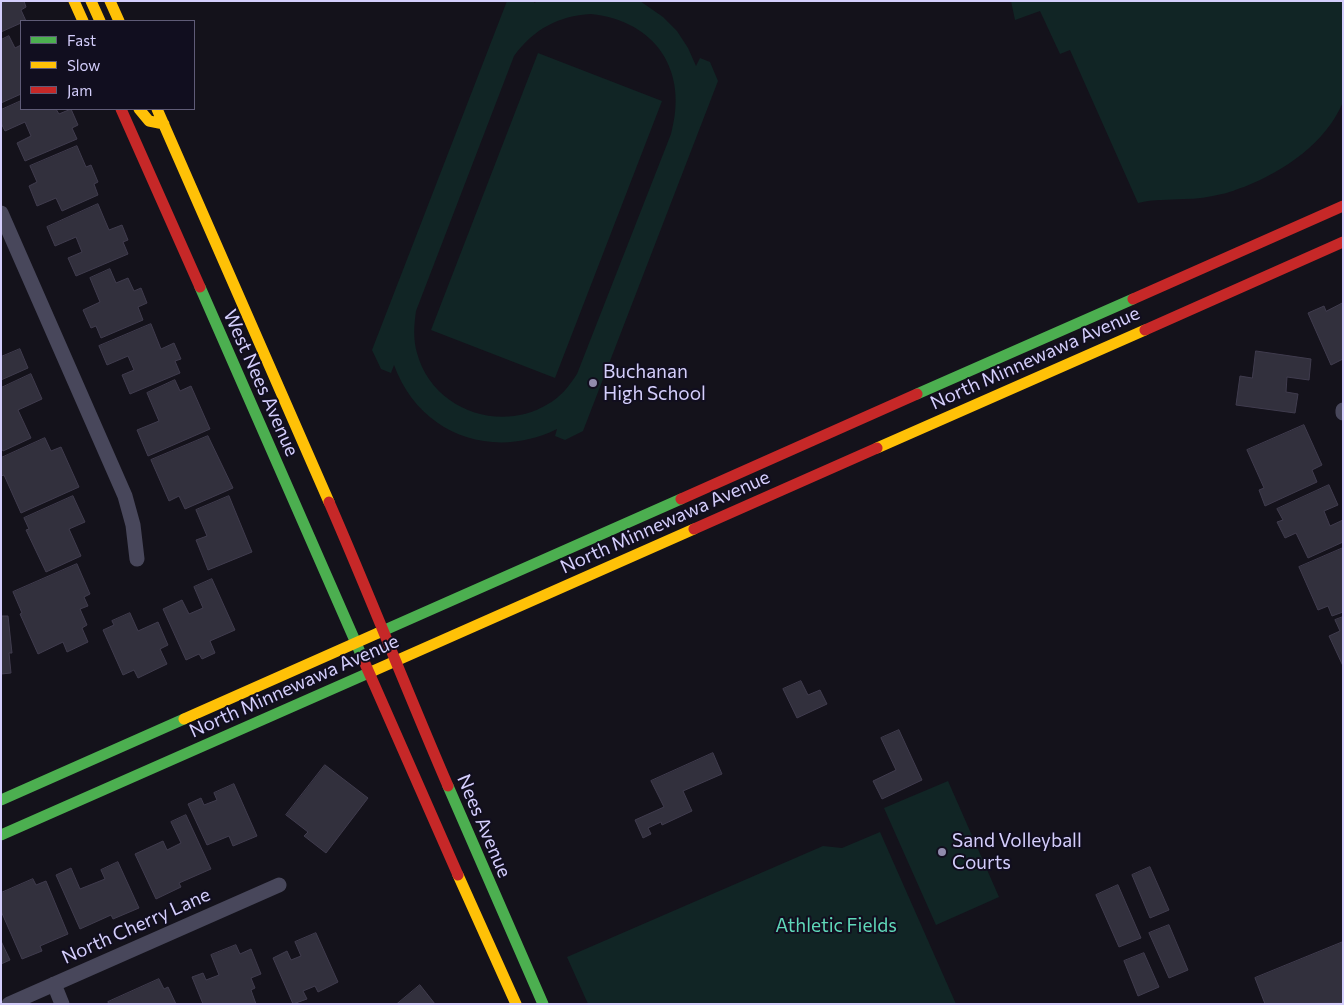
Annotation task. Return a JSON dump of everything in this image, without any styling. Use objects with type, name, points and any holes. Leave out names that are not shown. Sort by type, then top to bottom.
[{"type":"main road","points":[[74,1],[83,20]]},
{"type":"main road","points":[[91,1],[100,20]]},
{"type":"main road","points":[[110,1],[119,20]]},
{"type":"main road","name":"West Nees Avenue","points":[[121,110],[368,672]]},
{"type":"main road","points":[[140,110],[145,118],[151,122],[164,124]]},
{"type":"main road","name":"West Nees Avenue","points":[[157,110],[384,630],[395,660]]},
{"type":"main road","name":"North Minnewawa Avenue","points":[[1,800],[355,642],[840,433],[1343,206]]},
{"type":"main road","name":"North Minnewawa Avenue","points":[[1,835],[849,455],[1343,242]]},
{"type":"main road","name":"Nees Avenue","points":[[395,660],[543,1004]]},
{"type":"main road","points":[[368,672],[516,1004]]},
{"type":"street","points":[[2,218],[125,496],[133,525],[137,559]]},
{"type":"street","name":"North Cherry Lane","points":[[9,1004],[279,885]]},
{"type":"street","points":[[54,984],[62,1004]]},
{"type":"green space","points":[[507,1],[534,1],[534,3],[538,1],[640,1],[663,17],[677,31],[688,48],[696,66],[700,58],[710,62],[718,81],[583,431],[565,440],[555,436],[557,429],[532,438],[508,442],[483,441],[460,435],[439,424],[421,409],[406,389],[394,365],[391,373],[381,369],[372,350]],"holes":[[[591,14],[614,19],[633,27],[650,38],[662,53],[671,70],[675,90],[675,111],[671,134],[577,374],[571,383],[553,401],[529,413],[509,417],[489,416],[470,411],[452,402],[437,389],[425,372],[417,353],[415,342],[416,311],[514,56],[538,31],[557,21]]]},
{"type":"green space","points":[[1011,1],[1343,1],[1343,102],[1336,117],[1315,143],[1274,173],[1244,187],[1213,196],[1138,203],[1070,50],[1060,54],[1040,11],[1015,20]]},
{"type":"green space","points":[[538,53],[662,101],[555,378],[431,330]]},
{"type":"green space","name":"Sand Volleyball Courts","points":[[948,781],[999,897],[936,925],[884,808]]},
{"type":"green space","name":"Athletic Fields","points":[[880,832],[956,1004],[588,1004],[567,957],[823,846],[842,848]]},
{"type":"building","points":[[1,1],[24,1],[26,7],[21,10],[26,20],[20,20],[20,23],[1,32]]},
{"type":"building","points":[[9,36],[15,48],[20,46],[20,94],[1,103],[1,40]]},
{"type":"building","points":[[20,101],[20,110],[57,110],[59,114],[71,110],[78,125],[72,128],[77,139],[25,161],[17,143],[31,136],[25,122],[5,131],[1,123],[1,110]]},
{"type":"building","points":[[77,146],[86,167],[91,165],[98,182],[94,184],[98,195],[62,211],[56,198],[37,206],[29,186],[37,182],[30,166]]},
{"type":"building","points":[[98,204],[109,230],[122,225],[128,240],[123,242],[128,254],[76,276],[68,258],[82,252],[76,237],[55,246],[47,227]]},
{"type":"building","points":[[110,269],[116,283],[128,278],[134,291],[141,288],[147,303],[138,307],[143,320],[101,338],[96,326],[91,328],[83,310],[100,302],[90,278]]},
{"type":"building","points":[[1343,303],[1343,359],[1331,365],[1308,313],[1324,306],[1326,311]]},
{"type":"building","points":[[151,324],[161,349],[174,343],[181,359],[175,361],[180,373],[130,394],[122,375],[134,370],[128,356],[107,365],[99,346]]},
{"type":"building","points":[[20,349],[28,368],[1,380],[1,357]]},
{"type":"building","points":[[1256,351],[1311,359],[1309,380],[1287,377],[1286,392],[1298,394],[1295,413],[1236,405],[1240,376],[1252,378]]},
{"type":"building","points":[[31,374],[42,399],[18,410],[31,438],[3,451],[1,448],[1,388]]},
{"type":"building","points":[[175,380],[180,391],[191,386],[210,429],[148,456],[137,430],[159,421],[147,393]]},
{"type":"building","points":[[1304,425],[1322,465],[1312,470],[1317,482],[1265,506],[1259,490],[1264,488],[1247,450]]},
{"type":"building","points":[[208,436],[233,488],[185,509],[179,496],[169,501],[151,460]]},
{"type":"building","points":[[45,438],[51,451],[61,447],[79,487],[21,513],[4,475],[1,476],[1,458]]},
{"type":"building","points":[[1329,485],[1338,505],[1324,511],[1330,526],[1343,520],[1343,542],[1308,558],[1296,533],[1285,538],[1277,522],[1283,520],[1277,509]]},
{"type":"building","points":[[73,496],[85,522],[69,529],[81,556],[46,572],[26,530],[29,529],[24,518]]},
{"type":"building","points":[[229,496],[252,552],[208,570],[196,540],[207,536],[196,510]]},
{"type":"building","points":[[1343,548],[1343,612],[1332,616],[1328,606],[1318,610],[1299,567]]},
{"type":"building","points":[[77,564],[90,594],[84,597],[88,606],[80,609],[87,625],[82,628],[88,642],[67,652],[63,642],[38,654],[20,614],[22,613],[13,592]]},
{"type":"building","points":[[212,579],[235,630],[210,641],[215,653],[202,659],[199,654],[186,660],[163,609],[182,600],[189,614],[203,608],[194,587]]},
{"type":"building","points":[[130,613],[138,631],[158,622],[168,645],[160,649],[167,664],[138,678],[134,670],[123,675],[103,630],[114,625],[112,621]]},
{"type":"building","points":[[1,616],[8,616],[12,653],[9,653],[11,673],[1,674]]},
{"type":"building","points":[[1343,617],[1343,666],[1329,636],[1340,631],[1335,620]]},
{"type":"building","points":[[801,681],[808,695],[820,690],[827,704],[797,718],[783,689]]},
{"type":"building","points":[[899,730],[922,780],[882,799],[873,781],[896,770],[881,738]]},
{"type":"building","points":[[713,753],[722,774],[683,791],[692,811],[662,825],[661,822],[648,828],[651,834],[643,838],[635,820],[664,807],[651,781]]},
{"type":"building","points":[[325,765],[368,798],[326,853],[304,836],[308,832],[286,815]]},
{"type":"building","points":[[234,784],[257,836],[233,846],[229,836],[207,845],[188,804],[201,798],[204,805],[217,800],[214,793]]},
{"type":"building","points":[[186,815],[211,869],[179,883],[181,887],[156,899],[135,854],[163,841],[167,850],[181,843],[171,822]]},
{"type":"building","points":[[118,862],[139,908],[113,919],[111,915],[80,929],[56,875],[71,868],[80,889],[105,879],[101,870]]},
{"type":"building","points":[[1150,867],[1169,910],[1150,918],[1132,875]]},
{"type":"building","points":[[33,879],[36,885],[46,881],[68,934],[40,946],[42,951],[22,959],[1,911],[1,893]]},
{"type":"building","points":[[1118,885],[1141,938],[1119,947],[1096,895]]},
{"type":"building","points":[[1169,925],[1188,970],[1169,978],[1149,933]]},
{"type":"building","points":[[316,933],[338,982],[318,992],[315,986],[303,991],[307,999],[293,1004],[273,958],[287,951],[291,960],[301,956],[295,942]]},
{"type":"building","points":[[1,941],[10,960],[1,964]]},
{"type":"building","points":[[1343,942],[1343,1003],[1265,1004],[1255,978]]},
{"type":"building","points":[[236,945],[240,954],[251,949],[261,974],[251,978],[255,988],[251,990],[256,1004],[203,1004],[192,977],[203,973],[206,980],[219,975],[211,955]]},
{"type":"building","points":[[1144,953],[1159,987],[1138,996],[1124,961]]},
{"type":"building","points":[[159,979],[164,989],[168,987],[176,1004],[109,1004],[108,1002]]},
{"type":"building","points":[[420,985],[435,1004],[397,1004]]},
{"type":"traffic: fast","points":[[200,287],[363,659]]},
{"type":"traffic: fast","points":[[917,394],[1133,299]]},
{"type":"traffic: fast","points":[[378,633],[681,499]]},
{"type":"traffic: fast","points":[[1,835],[373,671]]},
{"type":"traffic: fast","points":[[1,800],[184,719]]},
{"type":"traffic: fast","points":[[448,786],[543,1004]]},
{"type":"traffic: slow","points":[[74,1],[83,20]]},
{"type":"traffic: slow","points":[[91,1],[100,20]]},
{"type":"traffic: slow","points":[[110,1],[119,20]]},
{"type":"traffic: slow","points":[[140,110],[149,121],[164,124]]},
{"type":"traffic: slow","points":[[157,110],[329,502]]},
{"type":"traffic: slow","points":[[877,448],[1145,330]]},
{"type":"traffic: slow","points":[[373,671],[694,529]]},
{"type":"traffic: slow","points":[[184,719],[378,633]]},
{"type":"traffic: slow","points":[[458,875],[516,1004]]},
{"type":"traffic: jam","points":[[121,110],[200,287]]},
{"type":"traffic: jam","points":[[1133,299],[1343,206]]},
{"type":"traffic: jam","points":[[1145,330],[1343,242]]},
{"type":"traffic: jam","points":[[681,499],[917,394]]},
{"type":"traffic: jam","points":[[694,529],[877,448]]},
{"type":"traffic: jam","points":[[329,502],[448,786]]},
{"type":"traffic: jam","points":[[363,659],[458,875]]},
{"type":"place","name":"Buchanan High School","points":[[593,383]]},
{"type":"place","name":"Sand Volleyball Courts","points":[[942,852]]}]
